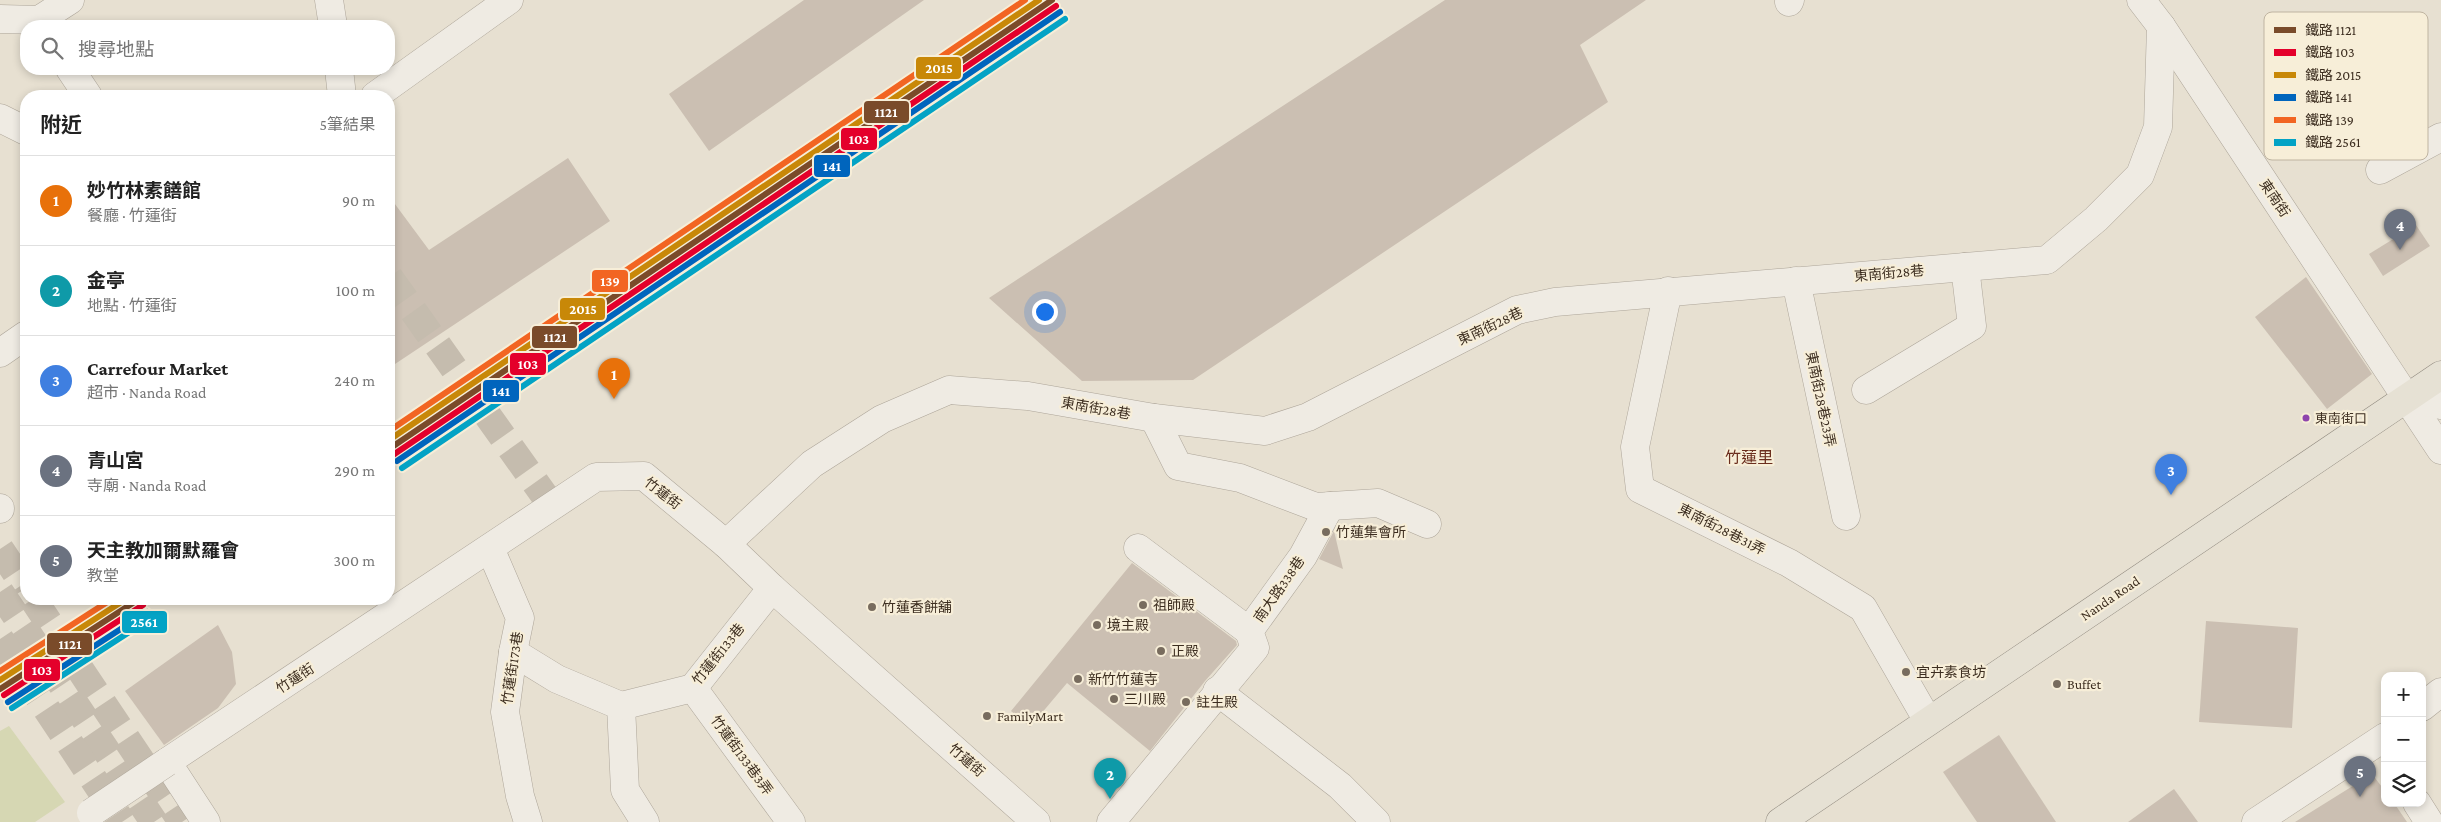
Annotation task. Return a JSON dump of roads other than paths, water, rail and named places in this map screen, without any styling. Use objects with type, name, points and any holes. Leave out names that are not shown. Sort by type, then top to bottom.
[{"type":"main road","name":"Nanda Road","points":[[1780,822],[2441,374]]},
{"type":"street","points":[[0,19],[36,15],[70,0]]},
{"type":"street","points":[[329,0],[332,20]]},
{"type":"street","points":[[383,90],[509,0]]},
{"type":"street","name":"東南街","points":[[2141,0],[2161,26],[2441,450]]},
{"type":"street","name":"東南街28巷","points":[[726,544],[812,464],[882,419],[949,390],[1028,396],[1154,418],[1265,431],[1308,417],[1517,310],[1554,302],[1668,291],[2047,260],[2096,219],[2140,175],[2158,127],[2161,26]]},
{"type":"street","points":[[74,75],[84,90]]},
{"type":"street","points":[[340,75],[341,90]]},
{"type":"street","points":[[0,118],[20,128]]},
{"type":"street","points":[[2428,144],[2441,137]]},
{"type":"street","points":[[2380,170],[2398,160]]},
{"type":"street","points":[[1866,390],[1972,326],[1965,267]]},
{"type":"street","name":"東南街28巷23弄","points":[[1796,281],[1846,516]]},
{"type":"street","name":"東南街28巷31弄","points":[[1668,291],[1635,447],[1640,489],[1789,563],[1863,608],[1928,721]]},
{"type":"street","points":[[0,353],[20,339]]},
{"type":"street","points":[[2407,398],[2441,405]]},
{"type":"street","points":[[1154,418],[1178,466],[1240,478],[1316,507],[1378,503],[1428,524]]},
{"type":"street","name":"竹蓮街","points":[[89,819],[167,762],[596,477],[644,476],[726,544],[772,588],[1036,822]]},
{"type":"street","name":"南大路338巷","points":[[1111,822],[1255,648],[1249,631],[1303,556],[1330,506]]},
{"type":"street","name":"竹蓮街173巷","points":[[490,548],[520,618],[513,652],[505,712],[520,796],[528,822]]},
{"type":"street","points":[[1138,548],[1249,631]]},
{"type":"street","name":"竹蓮街133巷","points":[[621,706],[693,688],[772,588]]},
{"type":"street","points":[[513,652],[557,679],[621,706],[625,790],[645,822]]},
{"type":"street","name":"竹蓮街133巷3弄","points":[[693,688],[791,822]]},
{"type":"street","points":[[1218,691],[1340,786],[1376,822]]},
{"type":"street","points":[[2426,704],[2441,692]]},
{"type":"street","points":[[2256,822],[2381,746]]},
{"type":"street","points":[[167,762],[206,822]]},
{"type":"street","points":[[2420,807],[2429,822]]},
{"type":"tunnel","points":[[395,285],[552,506]]},
{"type":"tunnel","points":[[0,549],[20,579]]},
{"type":"tunnel","points":[[0,592],[154,822]]},
{"type":"tunnel","points":[[37,605],[182,822]]},
{"type":"tunnel","points":[[0,639],[122,822]]},
{"type":"rail line","name":"139","points":[[395,427],[1025,0]]},
{"type":"rail line","name":"2015","points":[[395,436],[1039,0]]},
{"type":"rail line","name":"1121","points":[[395,445],[1052,0]]},
{"type":"rail line","name":"103","points":[[395,454],[1056,6]]},
{"type":"rail line","name":"141","points":[[397,461],[1060,12]]},
{"type":"rail line","name":"2561","points":[[402,468],[1065,19]]},
{"type":"rail line","name":"139","points":[[0,671],[103,605]]},
{"type":"rail line","name":"2015","points":[[0,680],[117,605]]},
{"type":"rail line","name":"1121","points":[[0,689],[130,605]]},
{"type":"rail line","name":"103","points":[[4,695],[143,605]]},
{"type":"rail line","name":"141","points":[[8,702],[147,612]]},
{"type":"rail line","name":"2561","points":[[12,708],[151,618]]},
{"type":"place","name":"青山宮","points":[[2400,250]]},
{"type":"place","name":"妙竹林素饍館","points":[[614,399]]},
{"type":"place","name":"東南街口","points":[[2306,418]]},
{"type":"place","name":"Carrefour Market","points":[[2171,495]]},
{"type":"place","name":"竹蓮集會所","points":[[1326,532]]},
{"type":"place","name":"祖師殿","points":[[1143,605]]},
{"type":"place","name":"竹蓮香餅舖","points":[[872,607]]},
{"type":"place","name":"境主殿","points":[[1097,625]]},
{"type":"place","name":"正殿","points":[[1161,651]]},
{"type":"place","name":"宜卉素食坊","points":[[1906,672]]},
{"type":"place","name":"新竹竹蓮寺","points":[[1078,679]]},
{"type":"place","name":"Buffet","points":[[2057,684]]},
{"type":"place","name":"三川殿","points":[[1114,699]]},
{"type":"place","name":"註生殿","points":[[1186,702]]},
{"type":"place","name":"FamilyMart","points":[[987,716]]},
{"type":"place","name":"天主教加爾默羅會","points":[[2360,797]]},
{"type":"place","name":"金亭","points":[[1110,799]]},
{"type":"district","name":"竹蓮里","points":[[1749,457]]}]
